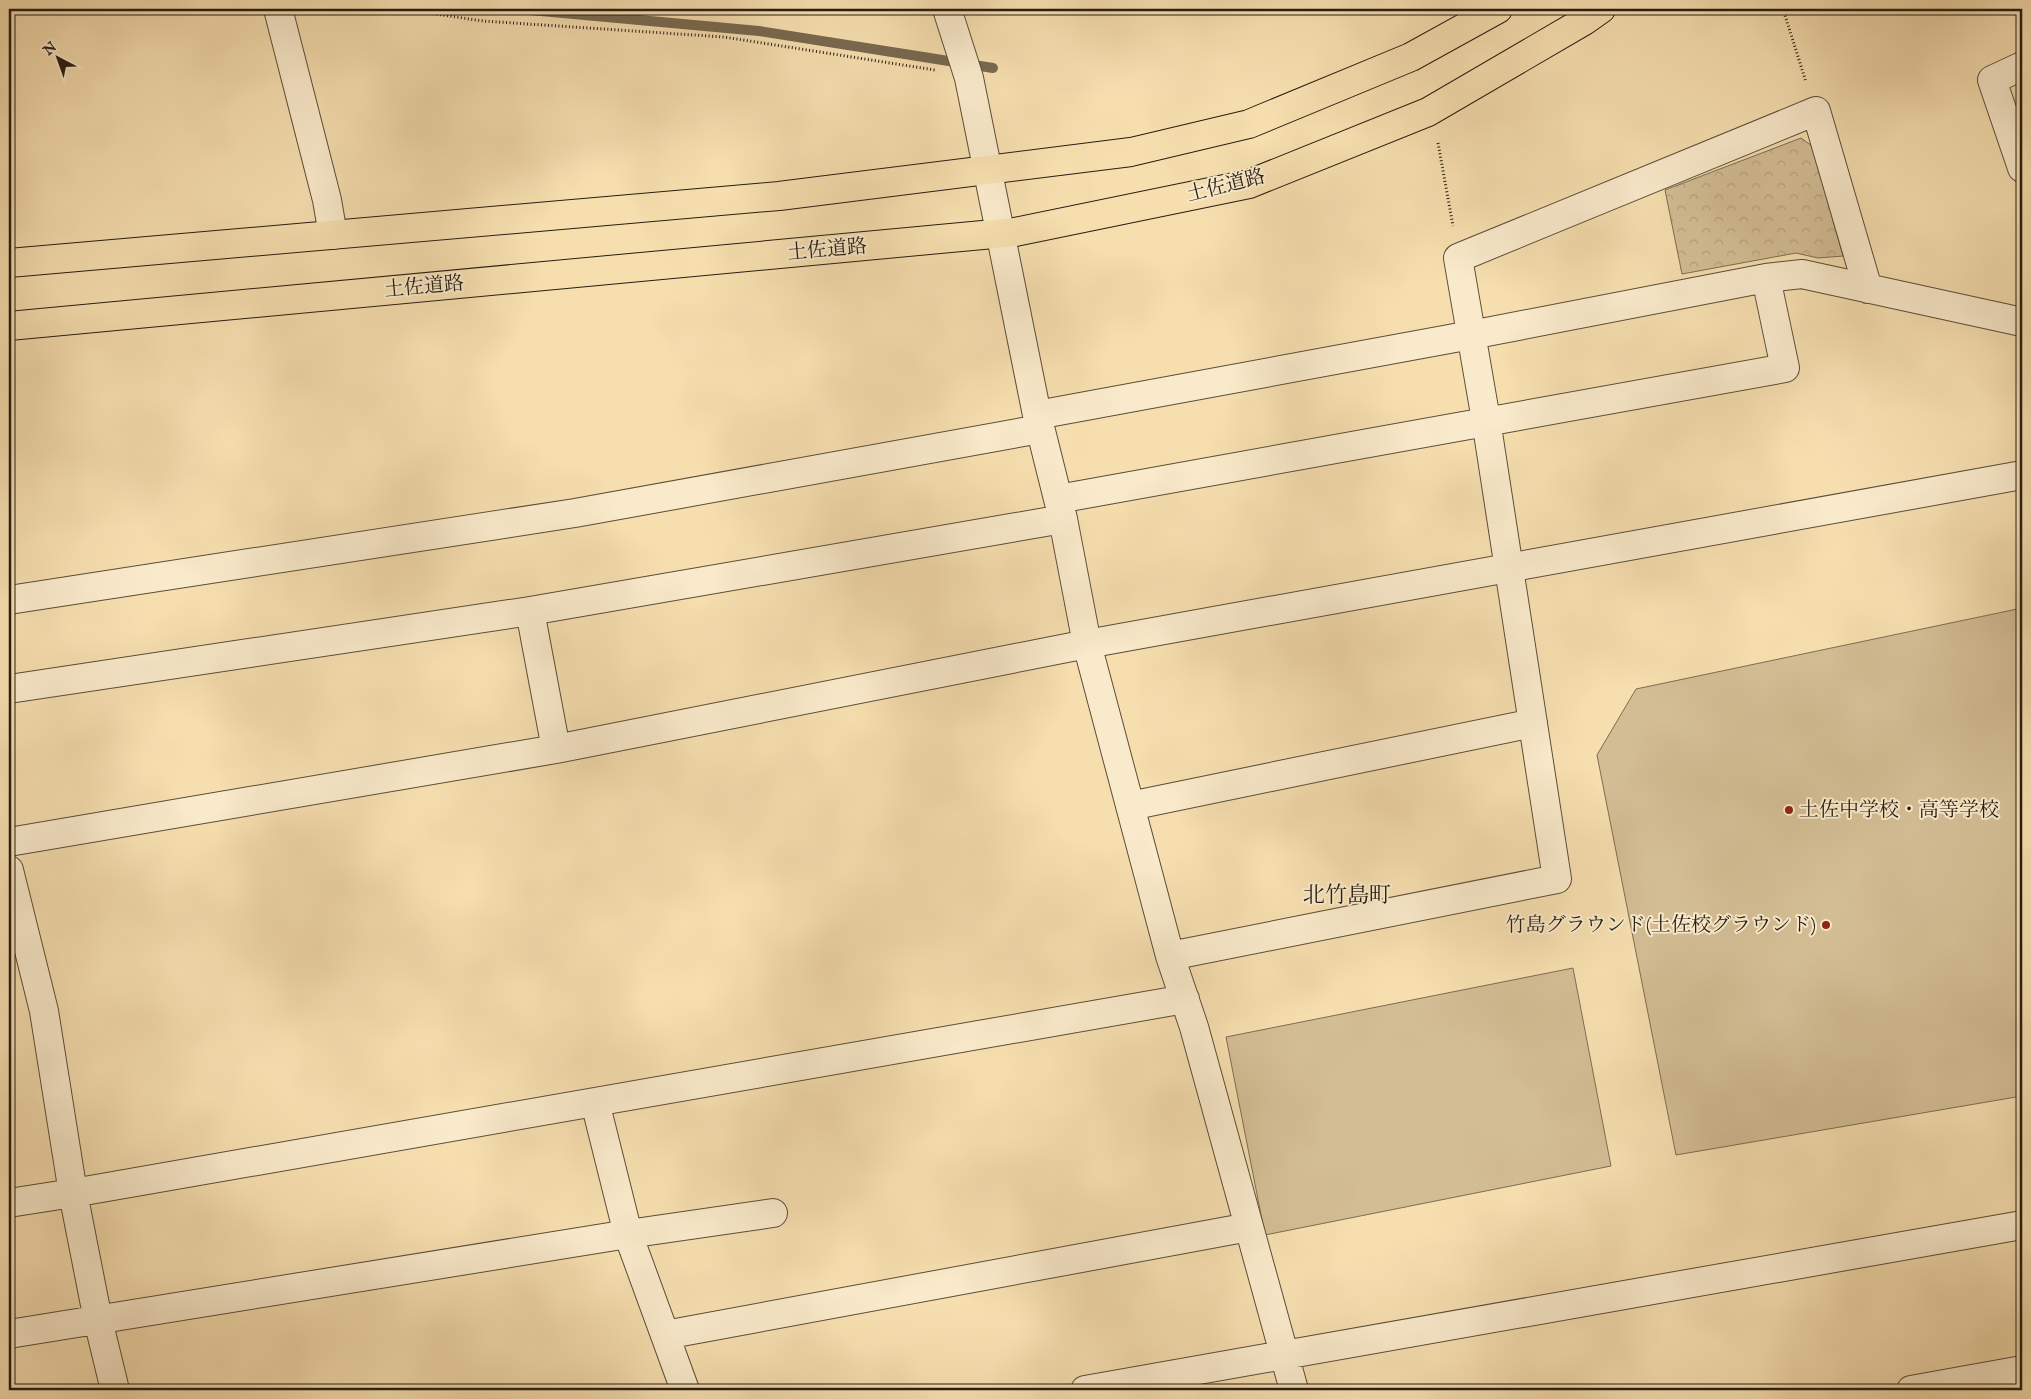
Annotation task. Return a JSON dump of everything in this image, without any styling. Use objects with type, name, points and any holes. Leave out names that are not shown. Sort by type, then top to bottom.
[{"type":"highway","points":[[9,263],[779,196],[1131,152],[1249,124],[1411,57],[1498,9]]},
{"type":"highway","name":"土佐道路","points":[[9,326],[1000,234],[1249,184],[1428,112],[1584,21],[1601,9]]},
{"type":"street","points":[[278,9],[327,200],[333,235]]},
{"type":"street","points":[[948,9],[969,78],[1039,422],[1060,509],[1087,644],[1170,956],[1185,998],[1294,1390]]},
{"type":"street","points":[[2022,66],[1992,80],[2022,168]]},
{"type":"street","points":[[1170,956],[1557,879],[1486,420],[1458,258],[1816,110],[1868,289]]},
{"type":"street","points":[[9,600],[575,513],[1766,278],[1802,274],[2022,322]]},
{"type":"street","points":[[9,689],[530,611],[1060,509],[1486,420],[1785,368],[1766,278]]},
{"type":"street","points":[[9,842],[556,749],[1087,644],[2022,475]]},
{"type":"street","points":[[530,611],[556,749]]},
{"type":"street","points":[[1130,806],[1533,723]]},
{"type":"street","points":[[9,870],[44,1011],[74,1193],[98,1320],[115,1390]]},
{"type":"street","points":[[9,1203],[1185,998]]},
{"type":"street","points":[[595,1102],[628,1234],[685,1390]]},
{"type":"street","points":[[9,1334],[628,1234],[773,1213]]},
{"type":"street","points":[[1084,1390],[2022,1225]]},
{"type":"street","points":[[665,1335],[1249,1227]]},
{"type":"street","points":[[1911,1390],[2022,1370]]},
{"type":"path","points":[[402,9],[483,21],[724,37],[949,72],[969,78]]},
{"type":"path","points":[[1783,9],[1816,110]]},
{"type":"path","points":[[1438,143],[1458,258]]},
{"type":"green space","points":[[1801,138],[1812,146],[1843,256],[1818,258],[1796,253],[1682,274],[1665,190]]},
{"type":"green space","name":"竹島グラウンド(土佐校グラウンド)","points":[[2022,608],[2022,1096],[1676,1155],[1597,755],[1636,689]]},
{"type":"green space","points":[[1573,968],[1611,1166],[1265,1235],[1226,1037]]},
{"type":"waterway","points":[[519,9],[759,31],[993,68]]},
{"type":"place","name":"土佐中学校・高等学校","points":[[1789,810]]},
{"type":"place","name":"竹島グラウンド(土佐校グラウンド)","points":[[1826,925]]},
{"type":"district","name":"北竹島町","points":[[1347,896]]}]
